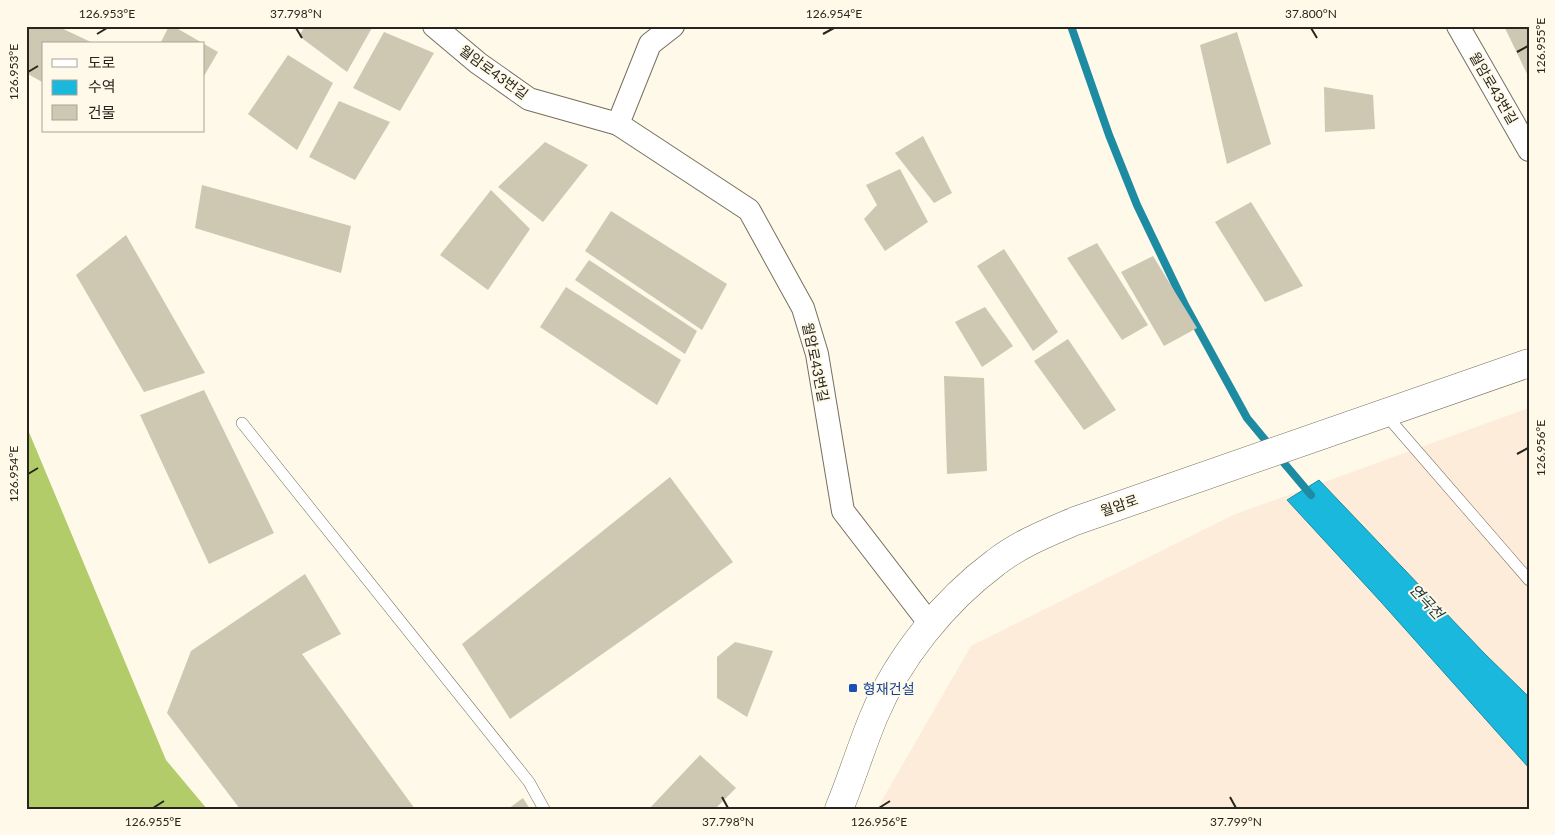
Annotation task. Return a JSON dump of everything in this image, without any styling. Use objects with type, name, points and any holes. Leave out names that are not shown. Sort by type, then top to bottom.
[{"type":"street","name":"월암로43번길","points":[[434,26],[478,63],[529,99],[618,124],[750,210],[803,308],[817,354],[843,510],[930,624]]},
{"type":"street","points":[[618,124],[650,44],[673,26]]},
{"type":"street","name":"월암로43번길","points":[[1458,26],[1529,150]]},
{"type":"street","name":"월암로","points":[[839,809],[874,715],[905,658],[930,624],[958,594],[995,562],[1029,541],[1075,521],[1529,363]]},
{"type":"lane","points":[[1385,414],[1529,580]]},
{"type":"lane","points":[[242,423],[529,782],[544,809]]},
{"type":"shaded area","points":[[1529,408],[1529,809],[877,809],[971,646],[1233,515]]},
{"type":"green space","points":[[26,425],[166,760],[207,809],[26,809]]},
{"type":"water","name":"연곡천","points":[[1319,480],[1484,653],[1529,697],[1529,768],[1287,500]]},
{"type":"building","points":[[28,26],[57,26],[91,42],[42,42],[42,82],[26,73],[26,35]]},
{"type":"building","points":[[169,26],[173,26],[201,42],[161,42]]},
{"type":"building","points":[[305,26],[373,26],[347,72],[299,36]]},
{"type":"building","points":[[1504,26],[1529,26],[1529,78]]},
{"type":"building","points":[[384,32],[434,53],[400,111],[353,88]]},
{"type":"building","points":[[1237,32],[1271,144],[1227,164],[1200,45]]},
{"type":"building","points":[[205,44],[218,52],[205,74]]},
{"type":"building","points":[[288,55],[333,83],[297,150],[248,114]]},
{"type":"building","points":[[1324,87],[1373,95],[1375,129],[1325,132]]},
{"type":"building","points":[[339,101],[390,122],[355,180],[309,157]]},
{"type":"building","points":[[923,136],[952,193],[934,203],[895,153]]},
{"type":"building","points":[[545,142],[588,165],[543,222],[498,187]]},
{"type":"building","points":[[900,169],[928,222],[885,251],[864,219],[877,205],[866,185]]},
{"type":"building","points":[[202,185],[351,226],[341,273],[195,228]]},
{"type":"building","points":[[491,190],[530,229],[488,290],[440,255]]},
{"type":"building","points":[[1251,202],[1303,286],[1265,302],[1215,222]]},
{"type":"building","points":[[611,211],[727,284],[702,330],[585,251]]},
{"type":"building","points":[[126,235],[205,373],[144,392],[76,275]]},
{"type":"building","points":[[1097,243],[1148,325],[1122,340],[1067,258]]},
{"type":"building","points":[[1004,249],[1058,332],[1033,351],[977,266]]},
{"type":"building","points":[[1153,256],[1197,328],[1164,346],[1121,272]]},
{"type":"building","points":[[589,260],[697,331],[685,354],[575,280]]},
{"type":"building","points":[[566,287],[681,360],[657,405],[540,327]]},
{"type":"building","points":[[985,307],[1013,346],[982,367],[955,322]]},
{"type":"building","points":[[1068,339],[1116,410],[1084,430],[1034,361]]},
{"type":"building","points":[[944,376],[984,378],[987,471],[947,474]]},
{"type":"building","points":[[204,390],[274,533],[209,564],[140,415]]},
{"type":"building","points":[[670,477],[733,562],[510,719],[462,644]]},
{"type":"building","points":[[305,574],[341,634],[302,654],[415,809],[240,809],[167,713],[191,651]]},
{"type":"building","points":[[735,642],[773,651],[747,717],[717,698],[717,657]]},
{"type":"building","points":[[700,755],[736,788],[715,809],[649,809]]},
{"type":"building","points":[[523,798],[530,809],[508,809]]},
{"type":"waterway","points":[[1071,26],[1109,135],[1137,205],[1185,305],[1247,418],[1271,447]]},
{"type":"waterway","points":[[1278,456],[1311,495]]},
{"type":"place","name":"형재건설","points":[[853,688]]}]
